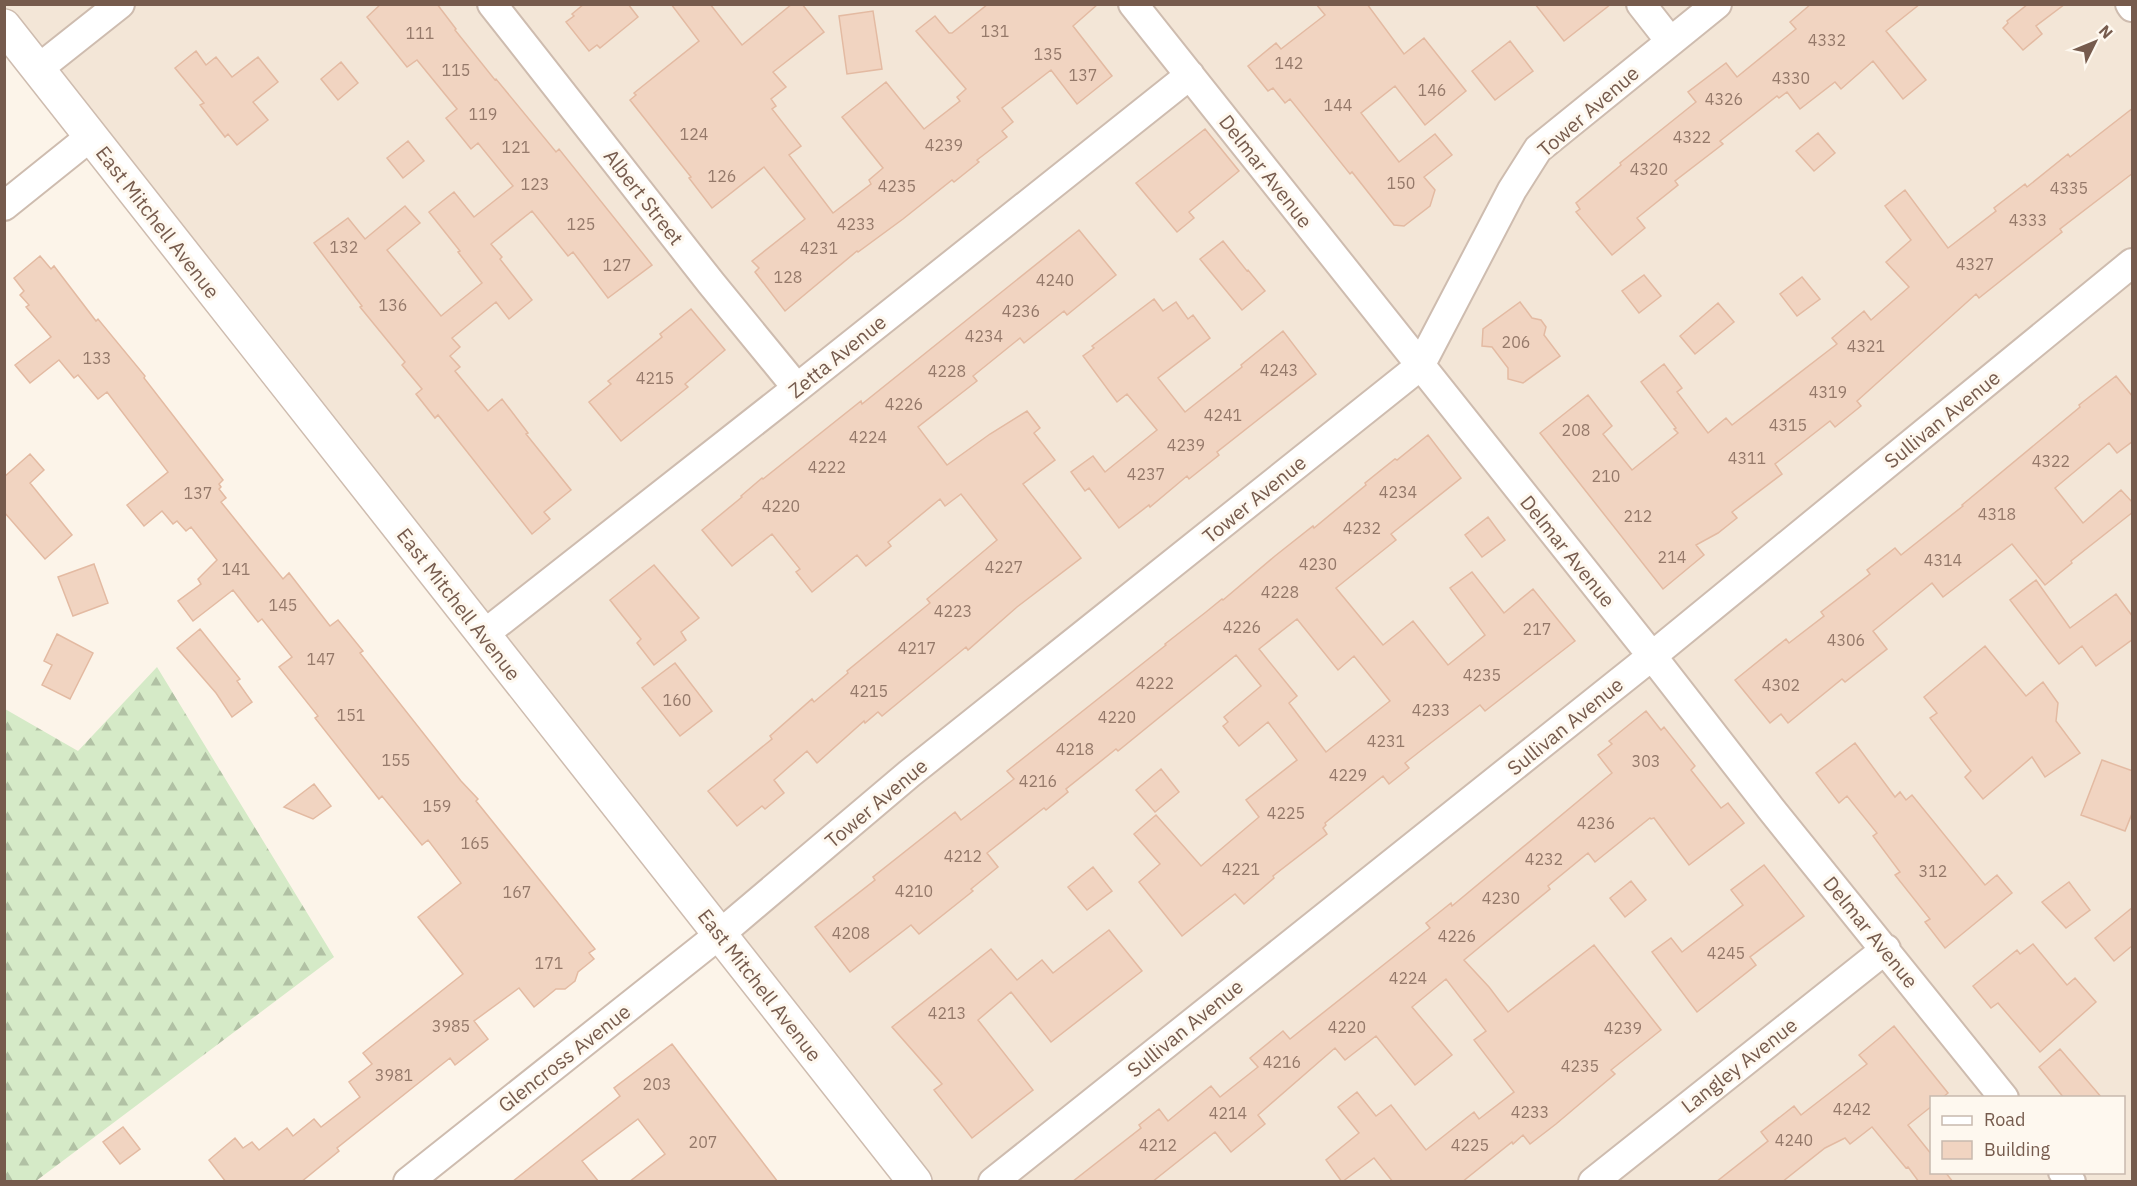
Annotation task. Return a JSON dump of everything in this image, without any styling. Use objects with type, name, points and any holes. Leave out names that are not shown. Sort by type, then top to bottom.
[{"type":"street","points":[[38,69],[120,4]]},
{"type":"street","name":"Albert Street","points":[[492,4],[711,284],[797,388]]},
{"type":"street","name":"Delmar Avenue","points":[[1133,4],[1771,809],[2002,1096]]},
{"type":"street","points":[[1641,4],[1670,41]]},
{"type":"street","name":"Tower Avenue","points":[[720,934],[909,774],[1420,366],[1512,190],[1538,149],[1717,4]]},
{"type":"street","name":"East Mitchell Avenue","points":[[4,26],[915,1182]]},
{"type":"street","name":"Zetta Avenue","points":[[483,635],[1190,75]]},
{"type":"street","points":[[4,206],[90,137]]},
{"type":"street","name":"Sullivan Avenue","points":[[993,1182],[1652,656],[2133,263]]},
{"type":"street","name":"Glencross Avenue","points":[[408,1182],[720,934]]},
{"type":"street","name":"Langley Avenue","points":[[1593,1182],[1886,949]]},
{"type":"shaded area","points":[[5,4],[2132,5],[2132,1181],[915,1181],[5,26]]},
{"type":"green space","points":[[157,667],[334,957],[36,1181],[5,1181],[5,709],[78,751]]},
{"type":"building","points":[[381,4],[437,4],[495,80],[556,152],[559,149],[652,265],[608,298],[573,252],[568,256],[532,211],[491,244],[532,300],[509,319],[496,302],[452,338],[460,347],[450,356],[460,367],[455,371],[488,411],[502,399],[528,433],[526,434],[571,490],[544,512],[550,519],[532,534],[438,415],[435,418],[416,394],[422,389],[402,365],[405,362],[360,307],[362,306],[314,243],[348,218],[365,239],[405,206],[420,223],[387,250],[441,316],[482,283],[429,212],[454,192],[474,217],[513,186],[478,143],[471,149],[446,118],[457,109],[417,60],[407,67],[367,17]]},
{"type":"building","points":[[584,4],[628,4],[638,17],[600,48],[597,45],[589,51],[566,22]]},
{"type":"building","points":[[671,4],[710,4],[742,45],[792,4],[802,4],[824,32],[773,72],[786,87],[771,99],[776,106],[772,109],[801,146],[789,155],[833,213],[871,184],[869,180],[883,168],[842,117],[886,82],[924,129],[960,101],[957,97],[966,89],[916,31],[935,16],[949,33],[952,33],[988,4],[1098,4],[1073,26],[1112,76],[1077,104],[1051,70],[1002,108],[1013,122],[1002,131],[1007,137],[977,160],[979,162],[954,182],[952,180],[903,219],[857,251],[785,311],[755,272],[759,268],[752,261],[805,219],[764,167],[712,208],[689,178],[691,177],[630,100],[636,95],[634,93],[699,41]]},
{"type":"building","points":[[1316,4],[1367,4],[1404,54],[1424,38],[1466,91],[1425,125],[1395,86],[1361,113],[1399,162],[1435,134],[1452,155],[1424,177],[1435,190],[1430,206],[1404,226],[1394,225],[1290,99],[1285,103],[1273,88],[1268,91],[1248,66],[1276,43],[1281,49],[1325,15]]},
{"type":"building","points":[[1535,4],[1611,4],[1564,41]]},
{"type":"building","points":[[1811,4],[1920,4],[1886,31],[1926,80],[1903,99],[1873,61],[1841,89],[1835,82],[1800,109],[1787,92],[1779,98],[1777,96],[1720,141],[1723,144],[1675,181],[1678,185],[1637,218],[1645,228],[1612,255],[1576,212],[1580,209],[1576,203],[1621,165],[1620,163],[1696,102],[1688,92],[1726,63],[1737,77],[1796,29],[1790,22]]},
{"type":"building","points":[[2028,4],[2065,4],[2036,26],[2042,34],[2023,50],[2003,28],[2008,23],[2007,21]]},
{"type":"building","points":[[873,11],[882,69],[847,74],[839,16]]},
{"type":"building","points":[[1510,41],[1533,71],[1495,100],[1472,71]]},
{"type":"building","points":[[196,51],[206,65],[216,57],[232,77],[258,57],[278,82],[253,102],[268,120],[237,145],[228,134],[225,137],[200,105],[204,103],[175,68]]},
{"type":"building","points":[[341,62],[358,83],[338,100],[321,79]]},
{"type":"building","points":[[2133,108],[2133,173],[2060,229],[2062,232],[1979,298],[1976,294],[1857,401],[1861,406],[1835,427],[1830,421],[1775,464],[1782,474],[1732,512],[1737,518],[1718,533],[1696,545],[1704,555],[1663,589],[1540,433],[1588,395],[1612,426],[1603,434],[1632,470],[1678,433],[1641,382],[1664,364],[1682,388],[1677,392],[1708,433],[1726,418],[1732,425],[1837,344],[1832,338],[1864,311],[1871,320],[1909,287],[1886,262],[1911,240],[1885,206],[1905,190],[1948,248],[1996,211],[1994,208],[2025,184],[2027,187],[2068,154],[2070,157]]},
{"type":"building","points":[[1205,129],[1239,171],[1189,212],[1194,218],[1177,232],[1136,183]]},
{"type":"building","points":[[1818,133],[1835,153],[1814,171],[1796,151]]},
{"type":"building","points":[[408,141],[424,161],[403,178],[387,158]]},
{"type":"building","points":[[1079,230],[1116,275],[1067,315],[1064,311],[1024,343],[1020,338],[973,376],[977,381],[918,427],[947,465],[1027,411],[1040,428],[1034,433],[1055,460],[1023,484],[1081,558],[1017,607],[968,650],[966,647],[882,716],[878,712],[865,723],[864,721],[817,763],[807,751],[774,780],[784,793],[765,809],[762,806],[737,826],[708,791],[772,739],[770,736],[812,699],[814,702],[848,673],[847,671],[930,603],[927,599],[997,540],[961,494],[945,506],[940,499],[888,542],[891,546],[866,566],[857,555],[812,592],[796,572],[800,569],[772,534],[732,566],[702,530],[762,478],[861,401],[862,404]]},
{"type":"building","points":[[1223,241],[1265,291],[1242,310],[1200,259]]},
{"type":"building","points":[[40,256],[51,269],[54,266],[96,321],[98,319],[145,376],[144,378],[223,480],[219,484],[221,487],[219,489],[226,498],[221,502],[283,579],[289,573],[330,626],[338,620],[363,651],[360,653],[595,949],[589,953],[594,959],[578,972],[575,981],[565,989],[556,989],[534,1007],[519,988],[474,1021],[488,1039],[455,1065],[450,1058],[337,1148],[339,1151],[301,1182],[226,1182],[209,1160],[235,1138],[243,1148],[252,1142],[259,1150],[287,1128],[293,1136],[314,1119],[321,1127],[360,1097],[349,1082],[372,1064],[363,1053],[463,974],[418,917],[461,883],[428,840],[422,845],[382,796],[379,799],[315,718],[318,716],[279,667],[292,657],[262,619],[258,622],[233,590],[193,621],[178,601],[201,584],[198,579],[217,560],[191,527],[186,531],[177,521],[173,524],[162,511],[144,526],[127,505],[168,472],[107,392],[98,399],[78,375],[74,378],[59,360],[30,383],[15,365],[51,337],[26,307],[29,305],[20,295],[24,291],[14,278]]},
{"type":"building","points":[[1644,275],[1661,296],[1639,313],[1622,291]]},
{"type":"building","points":[[1802,277],[1820,299],[1797,316],[1780,294]]},
{"type":"building","points":[[1154,299],[1163,311],[1176,302],[1188,319],[1193,315],[1210,338],[1158,378],[1185,412],[1283,331],[1316,374],[1217,452],[1219,455],[1189,479],[1187,476],[1150,507],[1149,505],[1119,528],[1089,488],[1085,491],[1071,472],[1093,456],[1105,472],[1157,430],[1127,394],[1117,402],[1083,356],[1094,348],[1092,346]]},
{"type":"building","points":[[1520,302],[1532,318],[1541,320],[1546,327],[1544,335],[1560,356],[1523,383],[1508,379],[1508,368],[1492,347],[1482,346],[1483,329]]},
{"type":"building","points":[[1718,303],[1734,322],[1695,354],[1680,336]]},
{"type":"building","points":[[691,309],[725,350],[685,384],[688,387],[621,441],[589,402],[611,384],[608,381],[662,337],[660,334]]},
{"type":"building","points":[[2116,376],[2133,397],[2133,441],[2117,453],[2109,443],[2055,488],[2083,523],[2121,490],[2133,503],[2133,512],[2071,561],[2072,563],[2045,585],[2012,544],[1943,597],[1932,583],[1873,631],[1887,649],[1845,682],[1842,679],[1788,723],[1781,714],[1770,723],[1735,680],[1786,639],[1789,643],[1824,616],[1821,612],[1870,574],[1867,570],[1895,548],[1901,555],[1963,506],[2080,407],[2079,405]]},
{"type":"building","points":[[1428,435],[1461,478],[1391,534],[1396,540],[1336,588],[1383,645],[1413,621],[1448,665],[1485,635],[1450,588],[1472,572],[1504,613],[1533,589],[1575,641],[1485,711],[1480,705],[1405,763],[1409,768],[1389,784],[1383,776],[1325,823],[1323,828],[1327,834],[1273,876],[1274,878],[1244,904],[1235,894],[1182,936],[1139,882],[1160,864],[1134,834],[1156,815],[1201,866],[1259,817],[1246,800],[1297,760],[1268,722],[1239,746],[1223,726],[1228,722],[1224,717],[1261,686],[1236,655],[1118,751],[1116,749],[1066,789],[1068,792],[1046,810],[1044,808],[987,853],[998,867],[971,889],[973,891],[919,934],[911,925],[850,972],[815,927],[875,880],[873,877],[955,812],[961,820],[1014,779],[1007,771],[1275,556],[1313,526],[1314,528],[1395,459],[1397,460]],"holes":[[[1297,619],[1338,670],[1354,656],[1390,701],[1326,752],[1289,703],[1297,696],[1259,649]]]},
{"type":"building","points":[[30,454],[44,470],[30,483],[72,535],[45,559],[4,512],[4,477]]},
{"type":"building","points":[[1488,517],[1505,540],[1482,557],[1465,535]]},
{"type":"building","points":[[94,564],[108,603],[73,616],[58,577]]},
{"type":"building","points":[[654,565],[699,618],[681,632],[686,640],[654,665],[637,643],[641,639],[610,600]]},
{"type":"building","points":[[2036,580],[2070,628],[2116,594],[2133,617],[2133,639],[2096,666],[2082,646],[2059,664],[2010,600]]},
{"type":"building","points":[[200,629],[240,679],[237,681],[252,702],[232,717],[216,693],[177,648]]},
{"type":"building","points":[[57,634],[93,653],[70,699],[42,685],[52,665],[44,661]]},
{"type":"building","points":[[1985,646],[2026,696],[2043,682],[2058,703],[2056,721],[2080,753],[2045,777],[2032,757],[1983,799],[1965,777],[1971,771],[1930,718],[1937,713],[1924,697]]},
{"type":"building","points":[[675,663],[712,711],[680,736],[642,688]]},
{"type":"building","points":[[1646,711],[1661,730],[1664,727],[1695,766],[1691,770],[1721,808],[1728,803],[1744,823],[1689,865],[1654,818],[1650,818],[1595,862],[1588,853],[1548,886],[1550,889],[1464,960],[1508,1012],[1594,945],[1661,1030],[1611,1070],[1615,1074],[1556,1124],[1530,1144],[1523,1135],[1462,1182],[1393,1182],[1374,1158],[1342,1182],[1326,1160],[1359,1133],[1338,1107],[1357,1092],[1376,1116],[1391,1105],[1426,1150],[1474,1112],[1479,1119],[1514,1092],[1474,1040],[1486,1031],[1446,979],[1412,1007],[1452,1055],[1415,1085],[1376,1036],[1345,1060],[1335,1048],[1258,1115],[1265,1124],[1231,1152],[1215,1132],[1152,1182],[1072,1182],[1141,1128],[1139,1125],[1159,1109],[1168,1121],[1211,1086],[1220,1097],[1258,1067],[1250,1058],[1283,1031],[1290,1039],[1430,928],[1426,923],[1451,903],[1452,906],[1612,773],[1598,755],[1612,744],[1609,741]]},
{"type":"building","points":[[1855,743],[1895,797],[1900,792],[1906,800],[1912,795],[1985,885],[1997,875],[2012,893],[1945,948],[1925,922],[1930,919],[1895,875],[1900,872],[1873,836],[1877,833],[1847,796],[1839,803],[1816,773]]},
{"type":"building","points":[[2102,760],[2133,771],[2133,811],[2125,831],[2081,815]]},
{"type":"building","points":[[1161,769],[1179,792],[1155,812],[1136,790]]},
{"type":"building","points":[[314,784],[331,806],[313,819],[284,807]]},
{"type":"building","points":[[1764,865],[1804,916],[1750,957],[1756,965],[1697,1012],[1652,952],[1671,938],[1682,952],[1743,905],[1731,890]]},
{"type":"building","points":[[1093,867],[1112,891],[1087,910],[1068,887]]},
{"type":"building","points":[[1631,881],[1646,900],[1625,917],[1610,898]]},
{"type":"building","points":[[2069,882],[2090,910],[2066,928],[2042,902]]},
{"type":"building","points":[[2133,907],[2133,945],[2114,961],[2095,938]]},
{"type":"building","points":[[1109,930],[1142,971],[1051,1042],[1011,992],[978,1020],[1033,1090],[972,1138],[934,1090],[942,1084],[892,1027],[991,949],[1017,980],[1042,960],[1053,973]]},
{"type":"building","points":[[2033,944],[2067,985],[2075,978],[2096,1002],[2040,1052],[1998,1003],[1991,1008],[1973,986],[2017,950],[2020,954]]},
{"type":"building","points":[[1894,1026],[1948,1093],[1944,1096],[1930,1096],[1930,1108],[1908,1125],[1930,1152],[1930,1174],[1947,1174],[1953,1182],[1919,1182],[1872,1127],[1850,1144],[1845,1138],[1825,1148],[1782,1182],[1716,1182],[1768,1141],[1761,1132],[1794,1106],[1801,1115],[1867,1064],[1859,1055]]},
{"type":"building","points":[[672,1044],[778,1182],[629,1182],[665,1154],[638,1119],[582,1161],[599,1182],[512,1182],[620,1096],[614,1088]]},
{"type":"building","points":[[2060,1049],[2100,1096],[2062,1096],[2039,1067]]},
{"type":"building","points":[[123,1127],[140,1149],[120,1164],[103,1142]]}]
